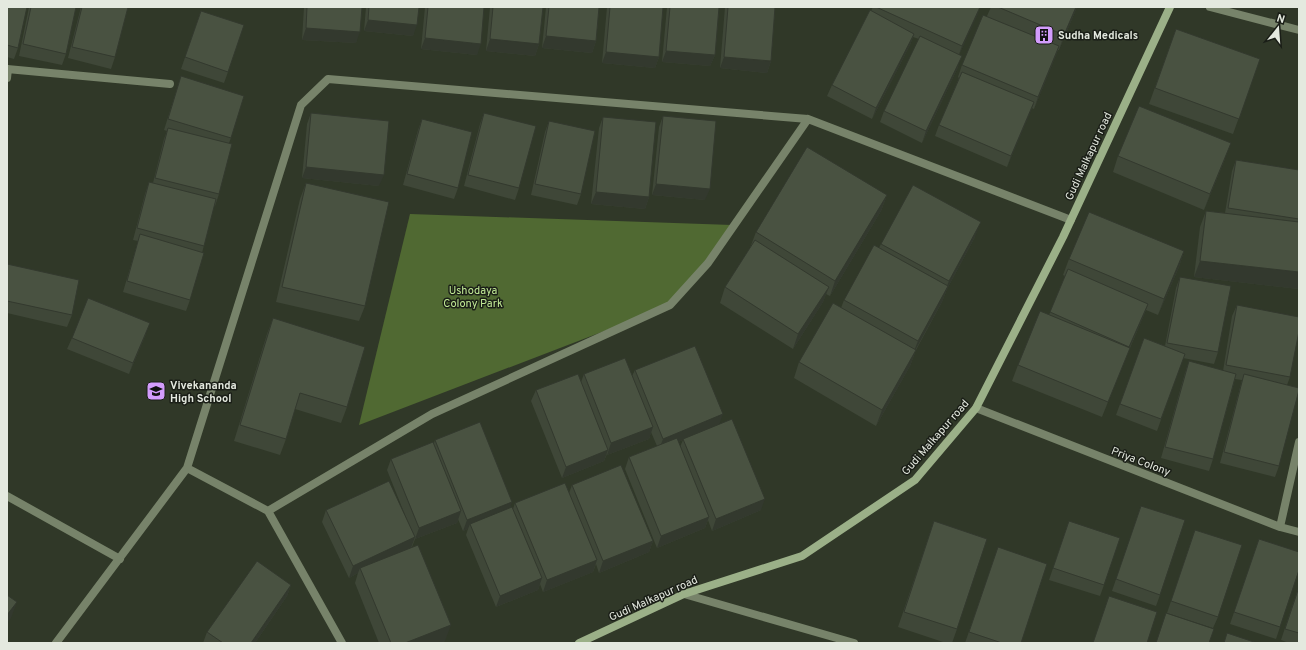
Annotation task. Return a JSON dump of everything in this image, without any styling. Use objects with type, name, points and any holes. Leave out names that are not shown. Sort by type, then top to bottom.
[{"type":"street","name":"Gudi Malkapur road","points":[[579,643],[684,594],[802,556],[915,480],[976,408],[1071,220],[1170,7]]},
{"type":"street","points":[[1210,7],[1299,30]]},
{"type":"street","points":[[7,78],[8,69],[170,84]]},
{"type":"street","points":[[56,643],[187,468],[301,105],[328,79],[808,119],[1071,220]]},
{"type":"street","points":[[268,511],[432,414],[670,305],[708,263],[808,119]]},
{"type":"street","name":"Priya Colony","points":[[976,408],[1280,527],[1299,532]]},
{"type":"street","points":[[1280,527],[1299,442]]},
{"type":"street","points":[[187,468],[268,511],[342,643]]},
{"type":"street","points":[[7,496],[120,559]]},
{"type":"street","points":[[684,594],[854,643]]},
{"type":"green space","name":"Ushodaya Colony Park","points":[[410,214],[732,225],[672,305],[359,425]]},
{"type":"building","points":[[7,7],[27,7],[18,48],[7,45]]},
{"type":"building","points":[[31,7],[76,7],[66,54],[23,44]]},
{"type":"building","points":[[82,7],[128,7],[115,57],[72,47]]},
{"type":"building","points":[[307,7],[362,7],[360,32],[306,28]]},
{"type":"building","points":[[369,7],[419,7],[417,25],[368,20]]},
{"type":"building","points":[[428,7],[484,7],[481,44],[425,38]]},
{"type":"building","points":[[493,7],[543,7],[539,44],[490,39]]},
{"type":"building","points":[[549,7],[599,7],[596,41],[546,36]]},
{"type":"building","points":[[610,7],[663,7],[659,57],[606,52]]},
{"type":"building","points":[[670,7],[719,7],[715,55],[666,51]]},
{"type":"building","points":[[728,7],[775,7],[771,61],[724,57]]},
{"type":"building","points":[[876,7],[980,7],[962,46]]},
{"type":"building","points":[[998,7],[1076,7],[1064,35]]},
{"type":"building","points":[[870,10],[914,34],[876,108],[832,85]]},
{"type":"building","points":[[201,11],[244,25],[228,72],[185,57]]},
{"type":"building","points":[[983,15],[1059,46],[1038,97],[962,65]]},
{"type":"building","points":[[1176,29],[1260,59],[1239,119],[1155,88]]},
{"type":"building","points":[[920,36],[962,56],[926,131],[884,111]]},
{"type":"building","points":[[962,72],[1034,102],[1011,156],[939,125]]},
{"type":"building","points":[[181,76],[244,96],[231,138],[168,119]]},
{"type":"building","points":[[1139,106],[1231,143],[1210,194],[1118,156]]},
{"type":"building","points":[[311,113],[389,121],[384,175],[306,167]]},
{"type":"building","points":[[484,113],[536,126],[519,188],[468,175]]},
{"type":"building","points":[[663,116],[716,121],[710,189],[656,184]]},
{"type":"building","points":[[603,117],[656,122],[649,197],[596,192]]},
{"type":"building","points":[[422,119],[472,132],[458,188],[407,174]]},
{"type":"building","points":[[549,121],[595,131],[581,194],[535,184]]},
{"type":"building","points":[[168,128],[232,144],[219,194],[155,178]]},
{"type":"building","points":[[807,147],[887,195],[835,281],[756,232]]},
{"type":"building","points":[[1236,160],[1299,170],[1299,219],[1228,208]]},
{"type":"building","points":[[149,182],[216,199],[204,246],[137,228]]},
{"type":"building","points":[[306,183],[389,202],[365,306],[282,287]]},
{"type":"building","points":[[913,185],[981,222],[949,281],[881,244]]},
{"type":"building","points":[[1206,211],[1299,222],[1299,272],[1200,261]]},
{"type":"building","points":[[1089,212],[1184,251],[1164,299],[1069,259]]},
{"type":"building","points":[[140,234],[204,253],[190,300],[127,281]]},
{"type":"building","points":[[755,240],[829,287],[798,334],[725,287]]},
{"type":"building","points":[[874,245],[948,286],[918,341],[844,300]]},
{"type":"building","points":[[7,264],[79,280],[72,315],[7,301]]},
{"type":"building","points":[[1068,269],[1148,304],[1129,347],[1050,312]]},
{"type":"building","points":[[1180,277],[1231,286],[1218,352],[1167,343]]},
{"type":"building","points":[[88,298],[150,323],[133,363],[72,338]]},
{"type":"building","points":[[833,303],[916,350],[882,410],[799,362]]},
{"type":"building","points":[[1237,305],[1299,317],[1299,331],[1290,377],[1226,365]]},
{"type":"building","points":[[1040,311],[1130,348],[1108,402],[1018,365]]},
{"type":"building","points":[[273,318],[365,347],[347,407],[300,393],[286,439],[240,425]]},
{"type":"building","points":[[1144,338],[1185,354],[1161,419],[1120,404]]},
{"type":"building","points":[[695,346],[723,414],[663,439],[635,370]]},
{"type":"building","points":[[625,358],[653,427],[611,443],[584,374]]},
{"type":"building","points":[[1189,361],[1236,374],[1213,459],[1165,447]]},
{"type":"building","points":[[578,374],[608,450],[566,467],[536,390]]},
{"type":"building","points":[[1244,374],[1299,388],[1279,466],[1224,452]]},
{"type":"building","points":[[732,419],[765,499],[716,519],[683,439]]},
{"type":"building","points":[[480,422],[512,502],[467,520],[435,440]]},
{"type":"building","points":[[677,438],[709,517],[661,536],[629,457]]},
{"type":"building","points":[[433,442],[461,511],[419,528],[391,459]]},
{"type":"building","points":[[621,465],[653,541],[603,561],[572,485]]},
{"type":"building","points":[[389,481],[415,537],[353,566],[326,510]]},
{"type":"building","points":[[565,483],[597,560],[547,580],[515,503]]},
{"type":"building","points":[[1141,506],[1185,520],[1160,595],[1116,579]]},
{"type":"building","points":[[512,507],[542,578],[500,596],[470,524]]},
{"type":"building","points":[[934,521],[987,539],[957,629],[904,612]]},
{"type":"building","points":[[1069,521],[1120,538],[1104,585],[1053,568]]},
{"type":"building","points":[[1195,530],[1242,545],[1218,617],[1171,601]]},
{"type":"building","points":[[1259,539],[1299,552],[1299,570],[1280,627],[1234,612]]},
{"type":"building","points":[[418,545],[451,625],[405,643],[391,643],[360,568]]},
{"type":"building","points":[[998,547],[1047,564],[1021,643],[1002,643],[969,632]]},
{"type":"building","points":[[257,561],[291,585],[251,643],[223,643],[207,632]]},
{"type":"building","points":[[1299,587],[1299,633],[1285,629]]},
{"type":"building","points":[[7,595],[17,602],[7,615]]},
{"type":"building","points":[[1109,596],[1157,612],[1147,643],[1093,643]]},
{"type":"building","points":[[1166,613],[1214,629],[1209,643],[1156,643]]},
{"type":"building","points":[[1227,633],[1257,643],[1224,643]]},
{"type":"place","name":"Sudha Medicals","points":[[1044,35]]},
{"type":"place","name":"Vivekananda High School","points":[[156,391]]}]
